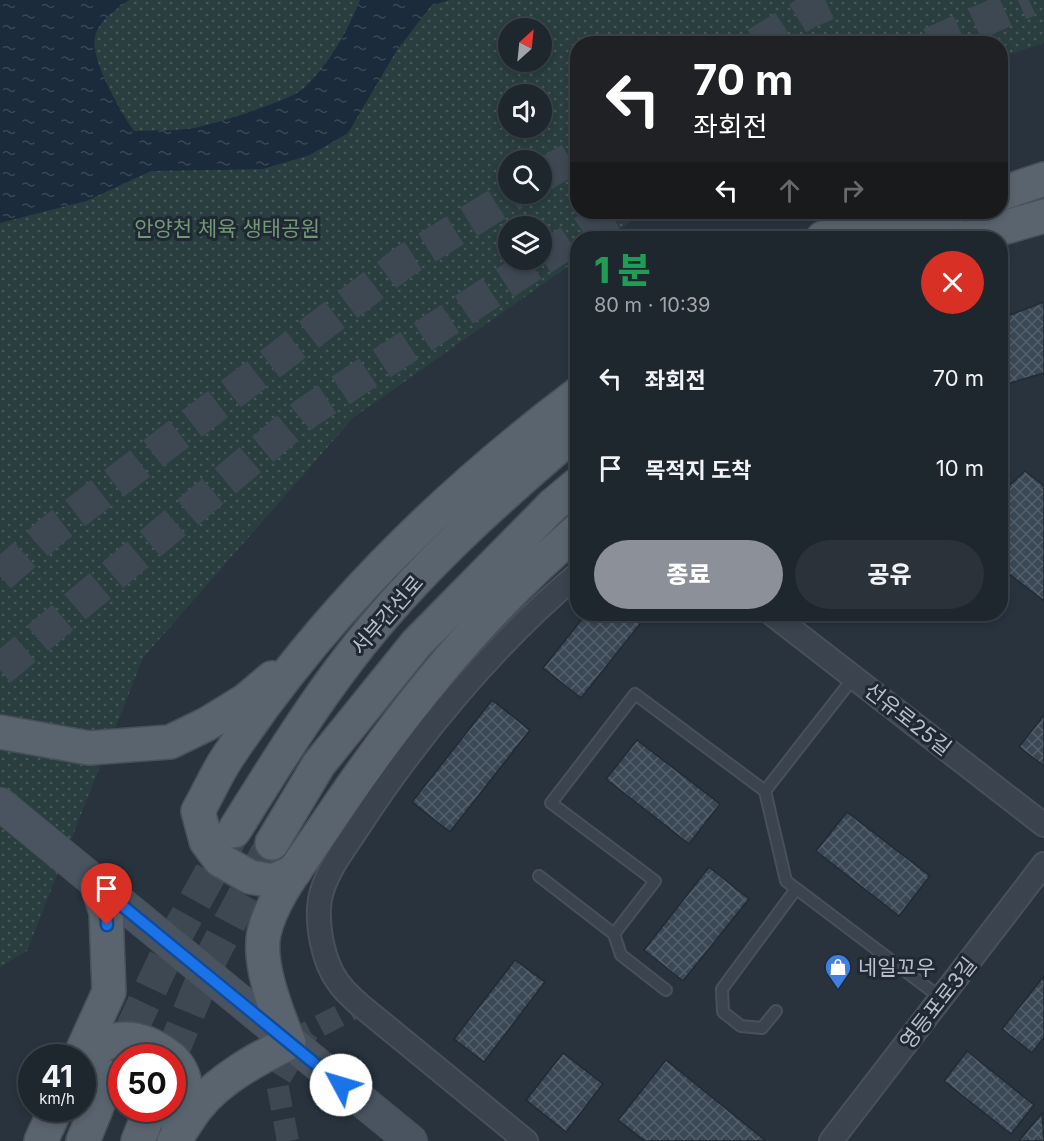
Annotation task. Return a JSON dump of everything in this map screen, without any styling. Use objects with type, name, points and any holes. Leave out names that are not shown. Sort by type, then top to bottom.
[{"type":"main road","points":[[1008,191],[1044,179]]},
{"type":"main road","points":[[993,231],[1044,216]]},
{"type":"main road","points":[[845,231],[884,219]]},
{"type":"main road","points":[[907,231],[935,219]]},
{"type":"main road","points":[[295,871],[273,881],[250,877],[220,860],[206,841],[198,812],[230,753],[314,642],[421,524],[530,429],[570,400]]},
{"type":"main road","name":"서부간선로","points":[[234,831],[300,725],[351,656],[402,596],[471,525],[570,437]]},
{"type":"main road","name":"서부간선로","points":[[272,843],[319,764],[416,645],[553,505],[570,491]]},
{"type":"main road","points":[[289,1043],[275,1006],[266,964],[263,936],[269,916],[295,871],[367,763],[427,685],[478,624],[570,538]]},
{"type":"main road","points":[[0,732],[89,748],[170,742],[207,724],[246,700],[314,642]]},
{"type":"main road","points":[[0,804],[411,1141]]},
{"type":"main road","points":[[85,1044],[109,992],[106,912],[90,878]]},
{"type":"main road","points":[[96,1071],[101,1044],[135,1038],[146,1044]]},
{"type":"main road","points":[[173,1141],[199,1105],[225,1082],[254,1061],[289,1043]]},
{"type":"main road","points":[[41,1141],[50,1122]]},
{"type":"main road","points":[[82,1141],[86,1122]]},
{"type":"main road","points":[[138,1141],[145,1122]]},
{"type":"main road","points":[[173,1141],[180,1122]]},
{"type":"street","points":[[526,1141],[360,1005],[337,982],[324,951],[320,925],[320,900],[331,869],[385,785],[458,696],[544,603],[570,581]]},
{"type":"street","name":"선유로25길","points":[[781,621],[1044,825]]},
{"type":"street","name":"영등포로3길","points":[[831,1141],[1044,864]]},
{"type":"lane","points":[[765,791],[854,677]]},
{"type":"lane","points":[[614,934],[655,881],[551,802],[635,694],[765,791],[786,881],[941,998]]},
{"type":"lane","points":[[539,876],[614,934],[621,955],[666,990]]},
{"type":"lane","points":[[776,1011],[762,1028],[741,1026],[723,1012],[722,989],[796,889]]},
{"type":"green space","name":"안양천 체육 생태공원","points":[[0,0],[1044,0],[1044,43],[1008,55],[1008,36],[570,36],[570,219],[635,219],[617,231],[570,231],[570,265],[353,418],[143,658],[27,951],[0,967]]},
{"type":"water","points":[[0,0],[129,0],[100,26],[95,37],[95,47],[97,59],[108,85],[134,131],[194,128],[251,112],[295,94],[313,79],[329,58],[349,25],[360,0],[449,0],[431,6],[397,50],[348,133],[310,155],[263,169],[151,171],[86,201],[0,223]]},
{"type":"building","points":[[1044,302],[1044,373],[1008,384],[1008,316]]},
{"type":"building","points":[[1025,471],[1044,486],[1044,601],[1008,573],[1008,487]]},
{"type":"building","points":[[580,621],[642,621],[581,698],[543,668]]},
{"type":"building","points":[[492,700],[530,730],[450,832],[412,802]]},
{"type":"building","points":[[1044,715],[1044,766],[1019,747]]},
{"type":"building","points":[[637,740],[720,804],[689,844],[606,779]]},
{"type":"building","points":[[847,812],[930,876],[899,916],[816,851]]},
{"type":"building","points":[[709,867],[749,899],[683,981],[644,950]]},
{"type":"building","points":[[515,960],[545,982],[484,1062],[454,1039]]},
{"type":"building","points":[[1044,976],[1044,1037],[1032,1053],[1002,1029]]},
{"type":"building","points":[[967,1051],[1034,1105],[1011,1134],[944,1081]]},
{"type":"building","points":[[563,1053],[603,1084],[566,1132],[526,1100]]},
{"type":"building","points":[[666,1060],[766,1141],[645,1141],[618,1120]]},
{"type":"building","points":[[1042,1113],[1044,1141],[1019,1141]]},
{"type":"tunnel","points":[[769,36],[808,12],[836,0]]},
{"type":"tunnel","points":[[948,36],[1029,0]]},
{"type":"tunnel","points":[[552,170],[570,159]]},
{"type":"tunnel","points":[[0,576],[53,530],[405,261],[498,204]]},
{"type":"tunnel","points":[[585,231],[603,219]]},
{"type":"tunnel","points":[[552,252],[570,241]]},
{"type":"tunnel","points":[[0,670],[306,413],[525,270]]},
{"type":"tunnel","points":[[125,1044],[175,937],[233,833]]},
{"type":"tunnel","points":[[176,1044],[212,956],[272,843]]},
{"type":"tunnel","points":[[288,1141],[277,1083],[308,1032],[360,1005]]},
{"type":"place","name":"네일꼬우","points":[[838,990]]},
{"type":"route","points":[[107,925],[106,912],[97,885],[341,1085]]}]
